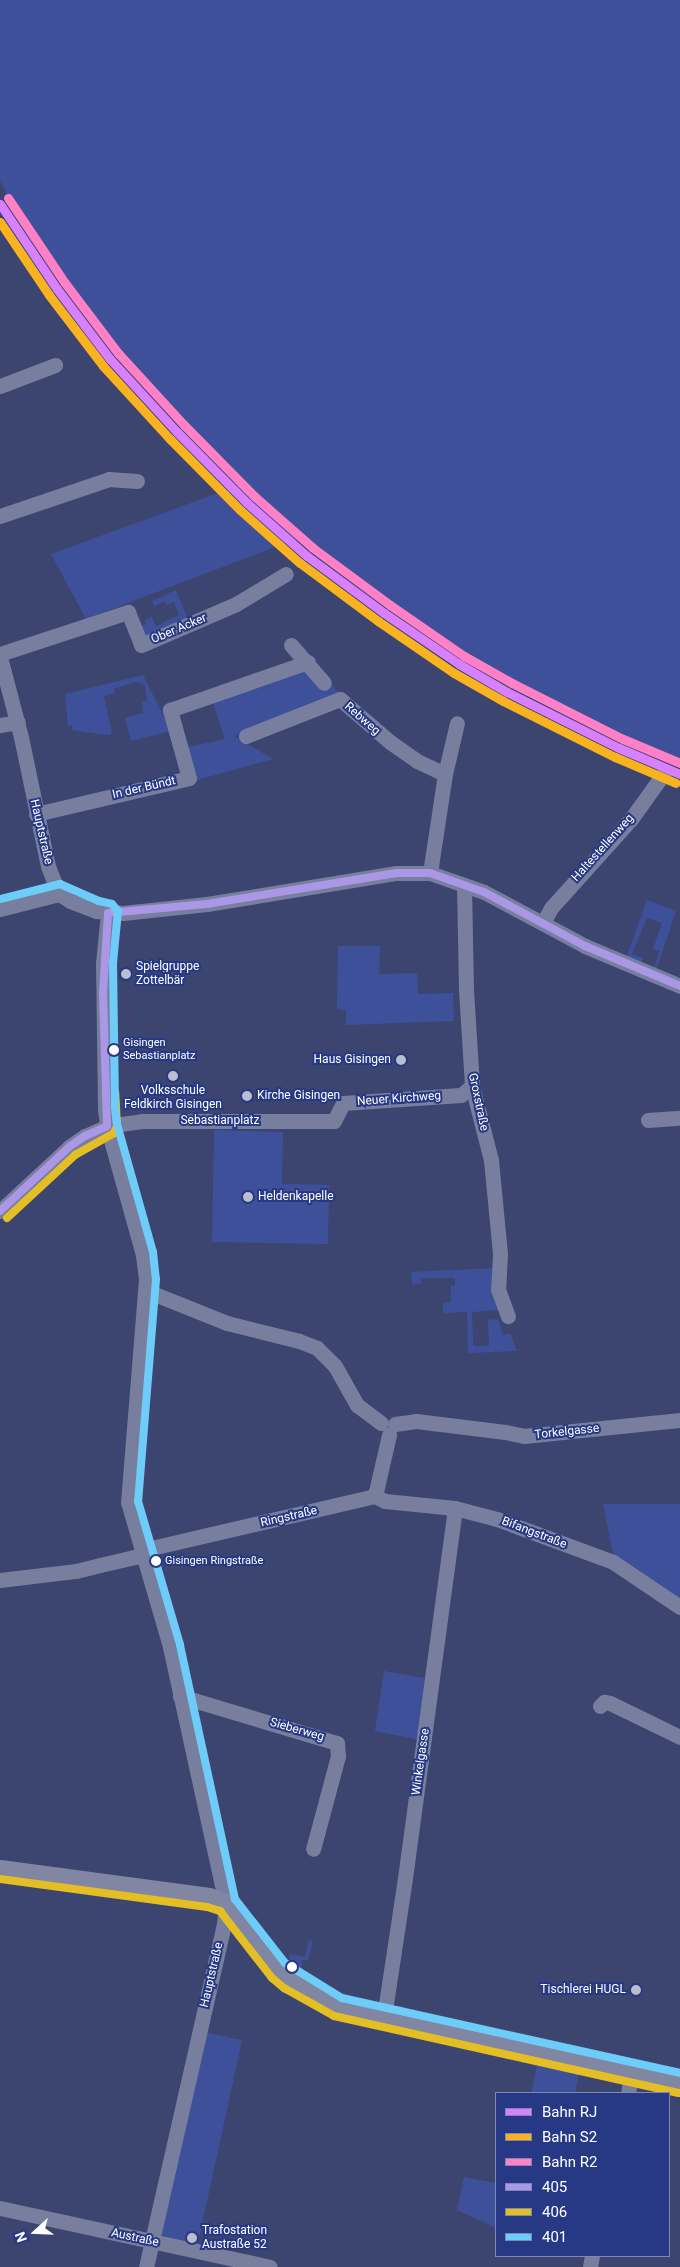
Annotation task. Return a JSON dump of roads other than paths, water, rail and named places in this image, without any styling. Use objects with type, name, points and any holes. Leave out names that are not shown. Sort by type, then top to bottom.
[{"type":"main road","points":[[0,1869],[209,1897],[226,1904],[278,1970],[289,1979],[338,2007],[680,2083]]},
{"type":"street","points":[[0,386],[55,365]]},
{"type":"street","points":[[0,516],[109,480],[137,481]]},
{"type":"street","name":"Ober Acker","points":[[0,656],[128,612],[141,645],[236,604],[286,574]]},
{"type":"street","points":[[291,645],[308,662],[324,683]]},
{"type":"street","name":"Hauptstraße","points":[[0,656],[18,722],[48,866],[58,894]]},
{"type":"street","name":"In der Bündt","points":[[36,814],[188,778],[170,710],[308,662]]},
{"type":"street","name":"Rebweg","points":[[246,736],[340,699],[359,718],[397,747],[417,761],[446,774]]},
{"type":"street","points":[[0,725],[18,722]]},
{"type":"street","points":[[430,873],[446,774],[457,723]]},
{"type":"street","name":"Haltestellenweg","points":[[543,923],[551,908],[631,819],[664,773]]},
{"type":"street","points":[[0,909],[58,894],[96,911],[108,913],[207,904],[396,874],[430,873],[511,905],[615,960],[680,986]]},
{"type":"street","name":"Groxstraße","points":[[464,885],[466,990],[472,1086],[491,1160],[500,1254],[498,1289],[508,1316]]},
{"type":"street","name":"Hauptstraße","points":[[108,913],[103,984],[107,1126],[143,1255],[147,1291],[128,1502],[164,1625],[226,1904],[224,1924],[146,2267]]},
{"type":"street","name":"Neuer Kirchweg","points":[[334,1120],[344,1103],[460,1095],[472,1086]]},
{"type":"street","points":[[648,1120],[680,1118]]},
{"type":"street","name":"Sebastianplatz","points":[[0,1211],[69,1147],[85,1136],[107,1126],[142,1121],[334,1120]]},
{"type":"street","points":[[147,1291],[227,1323],[317,1348],[336,1366],[357,1405],[388,1427],[375,1496]]},
{"type":"street","name":"Torkelgasse","points":[[388,1427],[416,1421],[524,1436],[680,1420]]},
{"type":"street","name":"Ringstraße","points":[[0,1580],[76,1571],[136,1556],[147,1549],[375,1496]]},
{"type":"street","name":"Bifangstraße","points":[[375,1496],[385,1501],[455,1508],[497,1519],[613,1562],[680,1607]]},
{"type":"street","name":"Winkelgasse","points":[[384,2016],[405,1878],[455,1508]]},
{"type":"street","name":"Sieberweg","points":[[180,1696],[337,1743],[338,1756],[313,1849]]},
{"type":"street","points":[[600,1706],[604,1702],[610,1702],[680,1737]]},
{"type":"street","points":[[628,2092],[632,2072]]},
{"type":"street","name":"Austraße","points":[[0,2208],[270,2267]]},
{"type":"rail line","name":"R2","points":[[8,198],[65,283],[118,353],[184,425],[254,496],[313,548],[390,605],[464,656],[512,683],[623,739],[680,763]]},
{"type":"rail line","name":"RJ","points":[[0,204],[57,289],[110,359],[177,432],[247,503],[307,556],[384,613],[459,664],[507,692],[619,748],[680,774]]},
{"type":"rail line","name":"S2","points":[[0,222],[49,295],[103,366],[170,439],[240,510],[300,563],[378,621],[454,673],[503,701],[615,757],[676,783]]},
{"type":"place","name":"Spielgruppe Zottelbär","points":[[126,974]]},
{"type":"place","name":"Gisingen Sebastianplatz","points":[[114,1050]]},
{"type":"place","name":"Haus Gisingen","points":[[401,1060]]},
{"type":"place","name":"Volksschule Feldkirch Gisingen","points":[[173,1076]]},
{"type":"place","name":"Kirche Gisingen","points":[[247,1096]]},
{"type":"place","name":"Heldenkapelle","points":[[248,1197]]},
{"type":"place","name":"Gisingen Ringstraße","points":[[156,1561]]},
{"type":"place","name":"Tischlerei HUGL","points":[[636,1990]]},
{"type":"place","name":"Trafostation Austraße 52","points":[[192,2238]]}]
